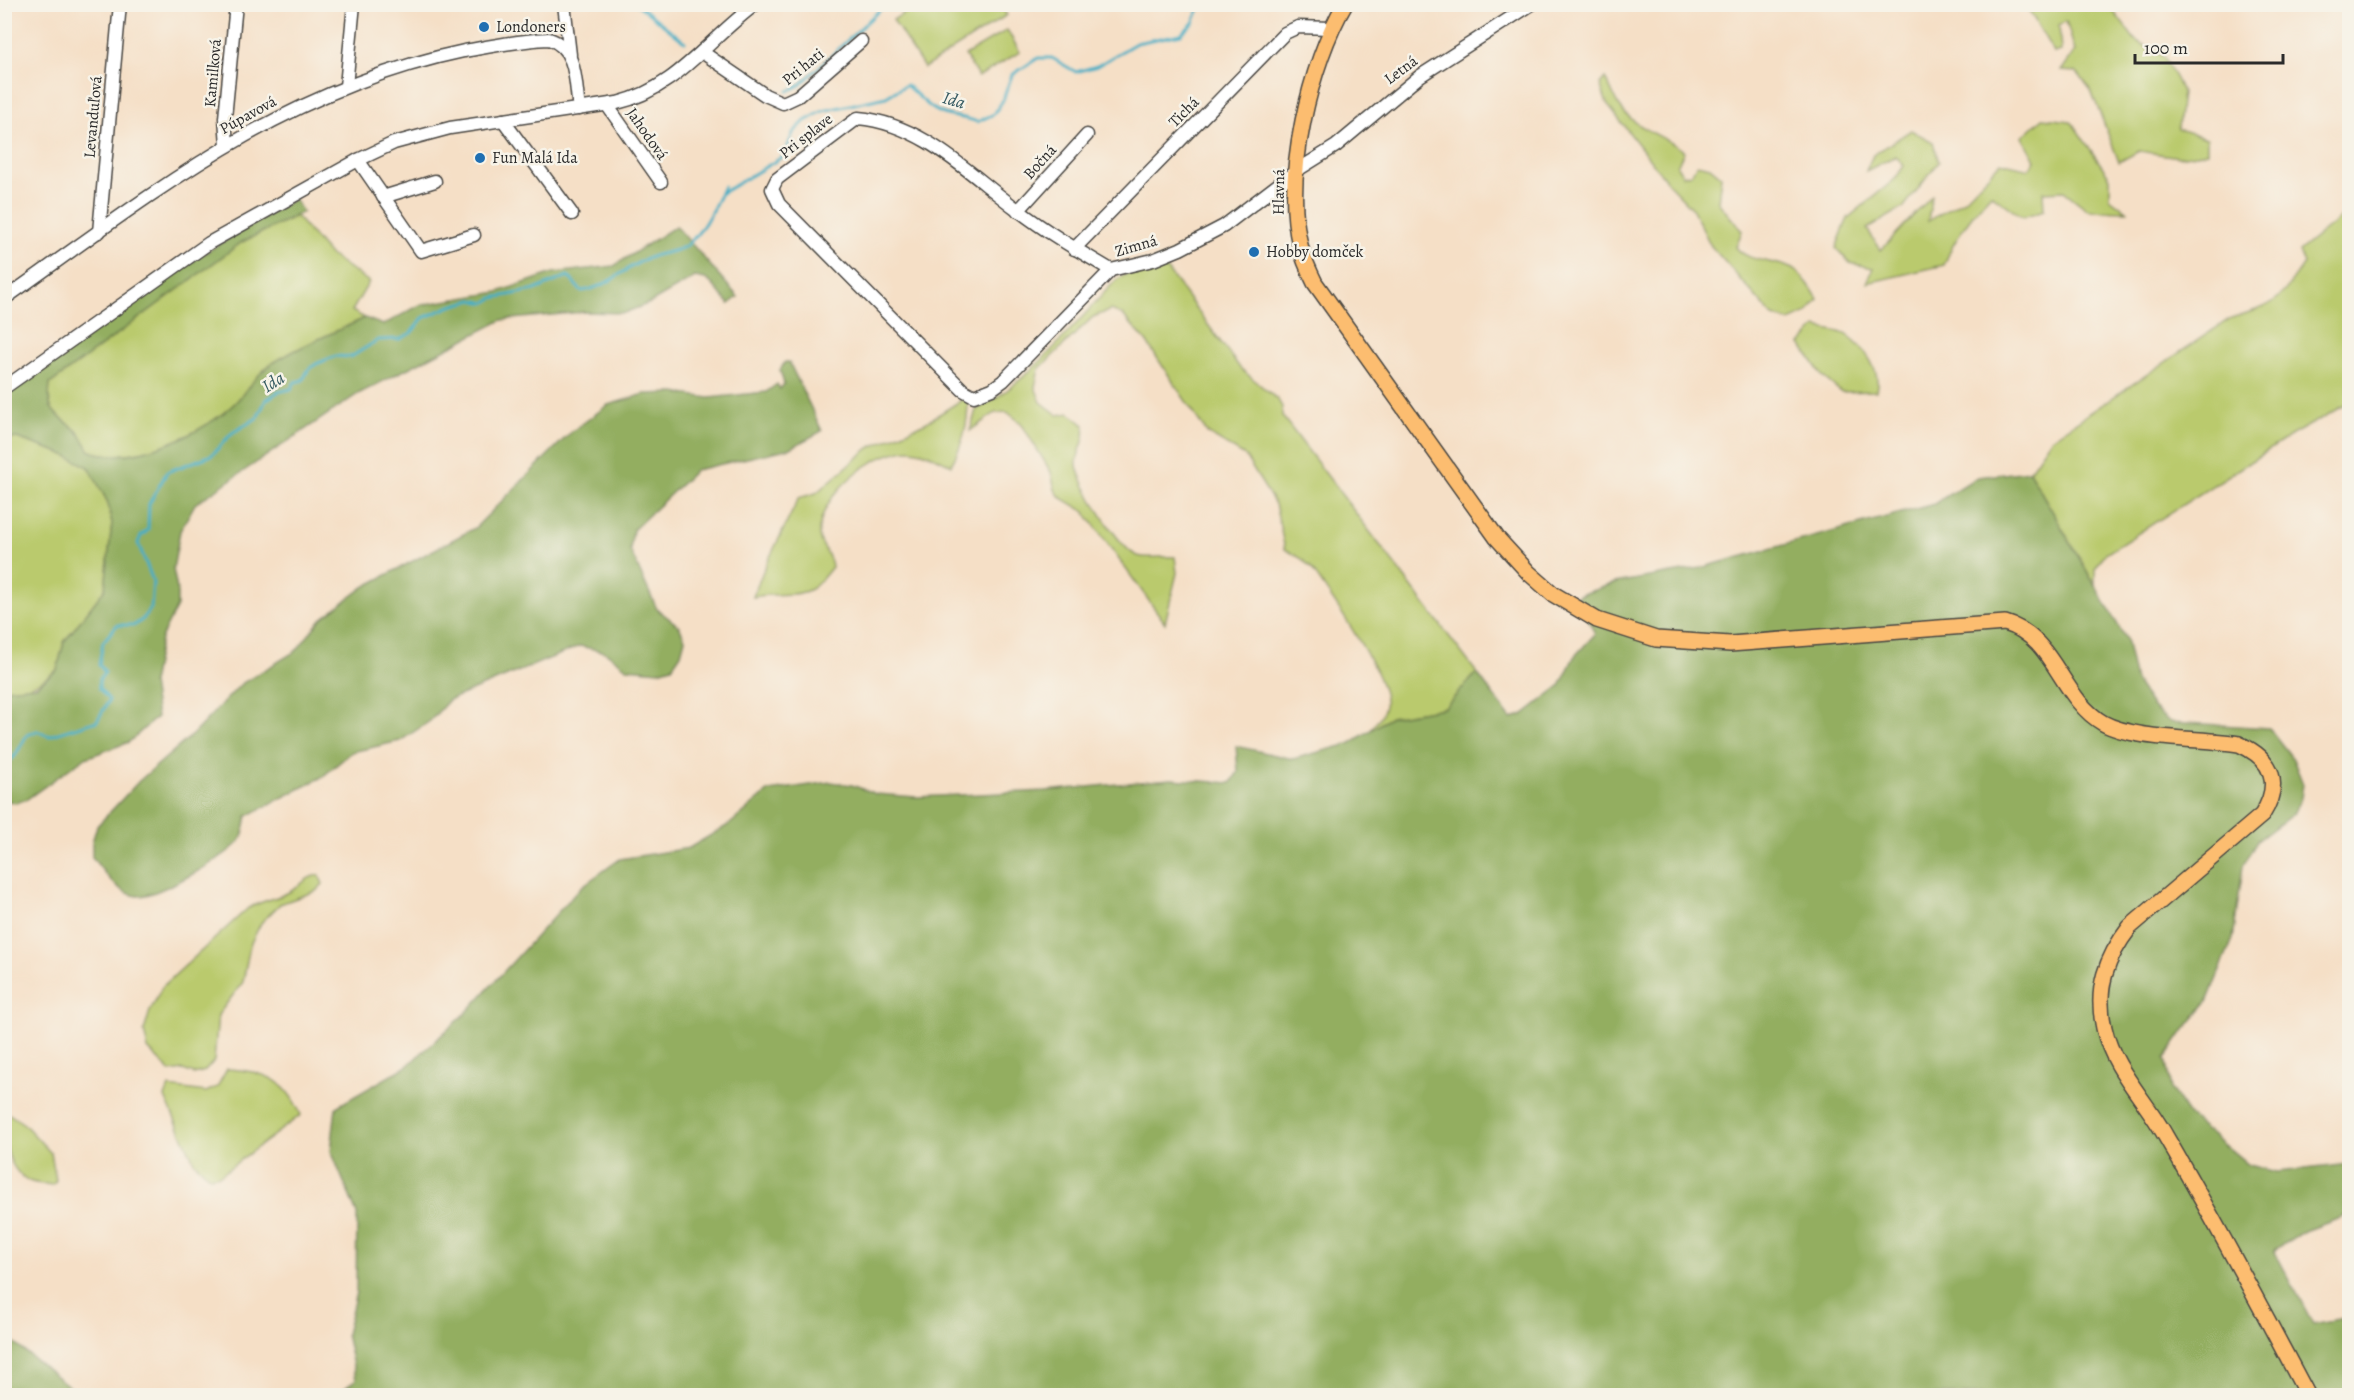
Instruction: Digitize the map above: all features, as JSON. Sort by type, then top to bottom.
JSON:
[{"type":"main road","name":"Hlavná","points":[[1345,4],[1331,28],[1309,92],[1296,171],[1296,220],[1306,264],[1315,283],[1497,538],[1545,587],[1597,620],[1656,639],[1730,644],[2005,623],[2023,630],[2042,645],[2077,700],[2103,723],[2129,731],[2239,744],[2254,751],[2263,759],[2273,782],[2272,795],[2262,815],[2130,927],[2116,945],[2107,963],[2101,988],[2101,1013],[2107,1040],[2122,1072],[2164,1133],[2308,1395]]},
{"type":"street","name":"Levanduľová","points":[[99,232],[120,4]]},
{"type":"street","name":"Kamilková","points":[[227,145],[225,118],[236,4]]},
{"type":"street","points":[[346,86],[354,4]]},
{"type":"street","points":[[4,388],[209,243],[358,160],[416,136],[612,104],[638,97],[668,82],[756,4]]},
{"type":"street","name":"Letná","points":[[1296,171],[1336,146],[1420,76],[1532,4]]},
{"type":"street","points":[[564,8],[579,109]]},
{"type":"street","name":"Tichá","points":[[1074,249],[1285,33],[1298,27],[1331,28]]},
{"type":"street","name":"Púpavová","points":[[4,299],[227,145],[293,109],[346,86],[447,55],[543,39],[559,43],[570,56]]},
{"type":"street","name":"Pri hati","points":[[702,52],[765,94],[783,103],[798,96],[861,41]]},
{"type":"street","name":"Jahodová","points":[[612,104],[660,182]]},
{"type":"street","name":"Pri splave","points":[[974,396],[963,390],[779,204],[772,189],[777,179],[858,118],[897,126],[923,137],[1018,211],[1074,249],[1111,270]]},
{"type":"street","points":[[503,120],[572,214]]},
{"type":"street","name":"Bočná","points":[[1018,211],[1087,135]]},
{"type":"street","points":[[358,160],[421,252],[474,235]]},
{"type":"street","name":"Zimná","points":[[974,396],[992,389],[1003,381],[1111,270],[1153,260],[1209,234],[1247,210],[1296,171]]},
{"type":"street","points":[[383,197],[435,181]]},
{"type":"green space","points":[[918,4],[1000,5],[1007,15],[924,68],[893,20]]},
{"type":"green space","points":[[2026,5],[2109,5],[2135,40],[2163,56],[2182,92],[2178,129],[2207,138],[2207,152],[2179,157],[2139,151],[2119,162],[2091,90],[2077,72],[2061,71],[2075,51],[2066,21],[2059,25],[2061,51],[2054,53]]},
{"type":"green space","points":[[1007,30],[1020,52],[978,77],[965,55]]},
{"type":"green space","points":[[1605,78],[1624,112],[1640,125],[1684,151],[1677,166],[1683,176],[1691,174],[1697,164],[1710,167],[1721,176],[1718,202],[1742,231],[1736,247],[1748,257],[1782,265],[1797,272],[1809,284],[1818,299],[1807,313],[1790,321],[1773,316],[1711,246],[1692,208],[1669,184],[1607,104],[1600,84]]},
{"type":"green space","points":[[2043,118],[2071,121],[2110,178],[2110,198],[2127,211],[2088,210],[2064,191],[2043,192],[2044,210],[2023,217],[1991,194],[1964,227],[1944,265],[1867,283],[1873,268],[1850,263],[1836,248],[1848,218],[1895,179],[1904,166],[1896,156],[1866,171],[1873,155],[1911,130],[1933,142],[1939,162],[1903,208],[1867,229],[1881,250],[1932,196],[1928,221],[1964,200],[2001,162],[2029,169],[2035,160],[2022,137]]},
{"type":"green space","points":[[294,199],[303,212],[242,242],[50,384],[51,407],[58,416],[78,432],[90,451],[127,454],[168,444],[188,435],[223,414],[256,377],[280,358],[365,318],[383,325],[420,305],[498,292],[553,273],[614,266],[676,226],[738,297],[729,304],[712,284],[705,279],[695,277],[650,303],[624,313],[583,312],[502,320],[358,394],[195,504],[180,531],[173,569],[177,589],[177,606],[161,638],[152,683],[157,717],[129,742],[83,759],[27,799],[16,803],[5,800],[5,689],[36,686],[57,670],[64,642],[105,589],[112,523],[108,503],[89,467],[63,454],[17,438],[5,439],[5,394],[203,254]]},
{"type":"green space","points":[[2349,211],[2349,403],[2292,435],[2104,555],[2095,569],[2095,585],[2029,471],[2051,439],[2231,318],[2268,305],[2275,300],[2288,287],[2304,264],[2299,251]]},
{"type":"green space","points":[[296,216],[329,254],[369,282],[352,311],[365,318],[280,358],[256,377],[223,414],[188,435],[168,444],[127,454],[90,451],[78,432],[58,416],[51,407],[50,384],[242,242]]},
{"type":"green space","points":[[1163,264],[1240,368],[1278,400],[1282,407],[1282,416],[1477,673],[1444,708],[1391,717],[1371,730],[1384,709],[1384,693],[1378,676],[1356,636],[1311,568],[1302,559],[1285,549],[1275,504],[1245,456],[1207,433],[1146,341],[1123,315],[1111,310],[1093,317],[1039,369],[1035,387],[1041,402],[1058,415],[1069,413],[1084,425],[1084,437],[1077,460],[1079,474],[1092,500],[1121,542],[1138,556],[1175,557],[1177,573],[1165,623],[1084,511],[1060,497],[1055,490],[1051,472],[1021,423],[1007,412],[995,413],[970,431],[976,410],[1015,384],[1033,368],[1117,279],[1131,272]]},
{"type":"green space","points":[[1816,327],[1845,334],[1860,347],[1871,361],[1877,376],[1876,391],[1841,392],[1822,376],[1801,344]]},
{"type":"green space","points":[[785,362],[789,362],[822,431],[791,448],[696,470],[633,530],[630,550],[657,609],[679,626],[685,639],[681,654],[672,667],[659,671],[627,668],[605,652],[580,646],[449,700],[430,721],[400,741],[352,752],[322,777],[247,816],[241,839],[235,846],[209,865],[146,895],[137,896],[123,891],[92,857],[92,842],[97,826],[139,781],[192,735],[241,684],[296,651],[321,619],[364,587],[475,528],[571,432],[608,405],[645,394],[675,393],[709,398],[766,392],[777,384],[780,389],[784,384],[780,370]]},
{"type":"green space","points":[[963,399],[968,402],[966,427],[951,465],[924,453],[907,450],[893,453],[865,467],[840,488],[823,515],[819,534],[832,567],[822,580],[804,592],[753,597],[763,571],[799,498],[816,493],[869,448],[927,422]]},
{"type":"green space","points":[[17,438],[63,454],[89,467],[108,503],[112,523],[105,589],[64,642],[57,670],[32,685],[12,690],[5,689],[4,439]]},
{"type":"green space","points":[[2029,471],[2126,639],[2135,681],[2154,709],[2170,722],[2269,728],[2293,759],[2303,784],[2301,798],[2293,814],[2257,841],[2243,866],[2233,939],[2207,1002],[2165,1059],[2171,1089],[2189,1116],[2248,1165],[2277,1172],[2349,1164],[2349,1215],[2302,1232],[2274,1250],[2313,1324],[2349,1317],[2349,1395],[337,1395],[356,1379],[346,1334],[356,1292],[357,1214],[331,1151],[336,1107],[407,1066],[466,1013],[581,887],[620,859],[689,848],[730,824],[769,791],[831,782],[852,785],[876,794],[916,797],[1045,791],[1171,779],[1231,783],[1238,772],[1236,746],[1293,759],[1349,744],[1391,717],[1444,708],[1477,673],[1511,719],[1524,714],[1560,686],[1574,657],[1595,634],[1577,596],[1615,583],[1700,568],[1934,504],[1977,477]]},
{"type":"green space","points":[[319,875],[323,884],[316,891],[280,904],[261,923],[250,945],[243,982],[218,1015],[214,1061],[205,1071],[194,1074],[183,1070],[171,1072],[148,1049],[144,1031],[150,1011],[162,987],[247,909],[286,894],[307,879]]},
{"type":"green space","points":[[227,1069],[252,1072],[272,1079],[288,1092],[301,1115],[220,1175],[210,1177],[194,1162],[165,1097],[169,1087],[206,1092],[217,1087]]},
{"type":"green space","points":[[5,1111],[24,1124],[51,1153],[56,1180],[53,1185],[29,1181],[15,1168],[7,1150]]},
{"type":"green space","points":[[5,1336],[80,1395],[5,1395]]},
{"type":"waterway","points":[[637,4],[685,42]]},
{"type":"waterway","points":[[788,91],[800,85],[886,4]]},
{"type":"waterway","name":"Ida","points":[[722,193],[784,156],[793,133],[805,121],[823,111],[886,97],[906,85],[939,112],[977,122],[994,114],[1003,100],[1012,75],[1038,58],[1052,58],[1076,72],[1097,66],[1136,43],[1181,34],[1193,23],[1201,4]]},
{"type":"waterway","name":"Ida","points":[[4,765],[15,756],[27,735],[37,731],[49,736],[97,721],[109,700],[99,688],[99,680],[105,672],[99,665],[103,642],[117,625],[135,625],[151,608],[153,581],[138,543],[141,536],[148,530],[149,504],[167,472],[212,455],[232,433],[257,418],[266,400],[278,392],[291,389],[295,382],[303,380],[308,370],[316,364],[336,356],[351,357],[378,340],[400,339],[411,333],[423,318],[451,306],[473,300],[485,303],[493,298],[535,290],[568,276],[581,291],[591,289],[642,261],[687,245],[704,225],[724,186]]},
{"type":"place","name":"Londoners","points":[[484,27]]},
{"type":"place","name":"Fun Malá Ida","points":[[480,158]]},
{"type":"place","name":"Hobby domček","points":[[1254,252]]}]
